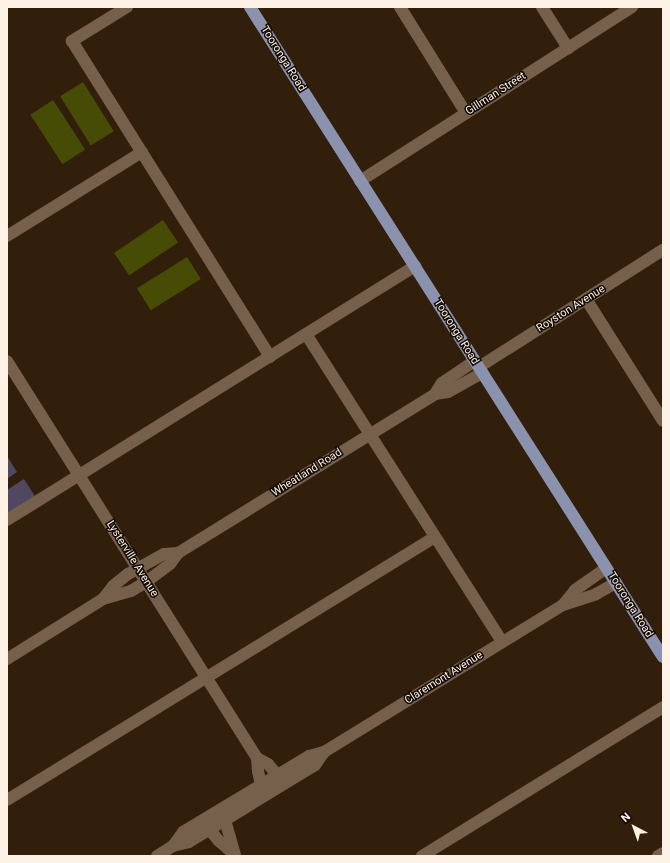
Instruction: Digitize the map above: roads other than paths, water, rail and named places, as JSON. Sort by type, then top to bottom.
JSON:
[{"type":"main road","name":"Tooronga Road","points":[[250,7],[663,657]]},
{"type":"street","points":[[127,7],[72,41],[270,357]]},
{"type":"street","points":[[400,7],[466,113]]},
{"type":"street","points":[[542,7],[568,48]]},
{"type":"street","name":"Gillman Street","points":[[360,181],[632,7]]},
{"type":"street","points":[[7,236],[142,152]]},
{"type":"street","name":"Royston Avenue","points":[[478,367],[663,250]]},
{"type":"street","points":[[7,520],[80,476],[415,266]]},
{"type":"street","points":[[586,299],[663,422]]},
{"type":"street","points":[[306,334],[502,642]]},
{"type":"street","name":"Lysterville Avenue","points":[[7,361],[257,758],[264,790]]},
{"type":"street","name":"Wheatland Road","points":[[7,659],[103,599],[132,591],[170,564],[178,553],[435,394],[448,392],[478,367]]},
{"type":"street","points":[[7,800],[435,537]]},
{"type":"street","name":"Wheatland Road","points":[[103,599],[113,586],[138,568],[164,554],[178,553]]},
{"type":"street","name":"Claremont Avenue","points":[[563,605],[575,590],[606,568]]},
{"type":"street","name":"Claremont Avenue","points":[[157,856],[173,846],[189,842],[206,825],[281,779],[309,756],[324,752],[563,605],[596,594],[616,583]]},
{"type":"street","points":[[422,856],[663,707]]},
{"type":"street","name":"Lysterville Avenue","points":[[257,758],[268,764],[281,779]]},
{"type":"street","points":[[222,815],[234,854]]},
{"type":"street","points":[[206,825],[219,841],[234,854]]},
{"type":"street","points":[[658,856],[663,853]]}]
